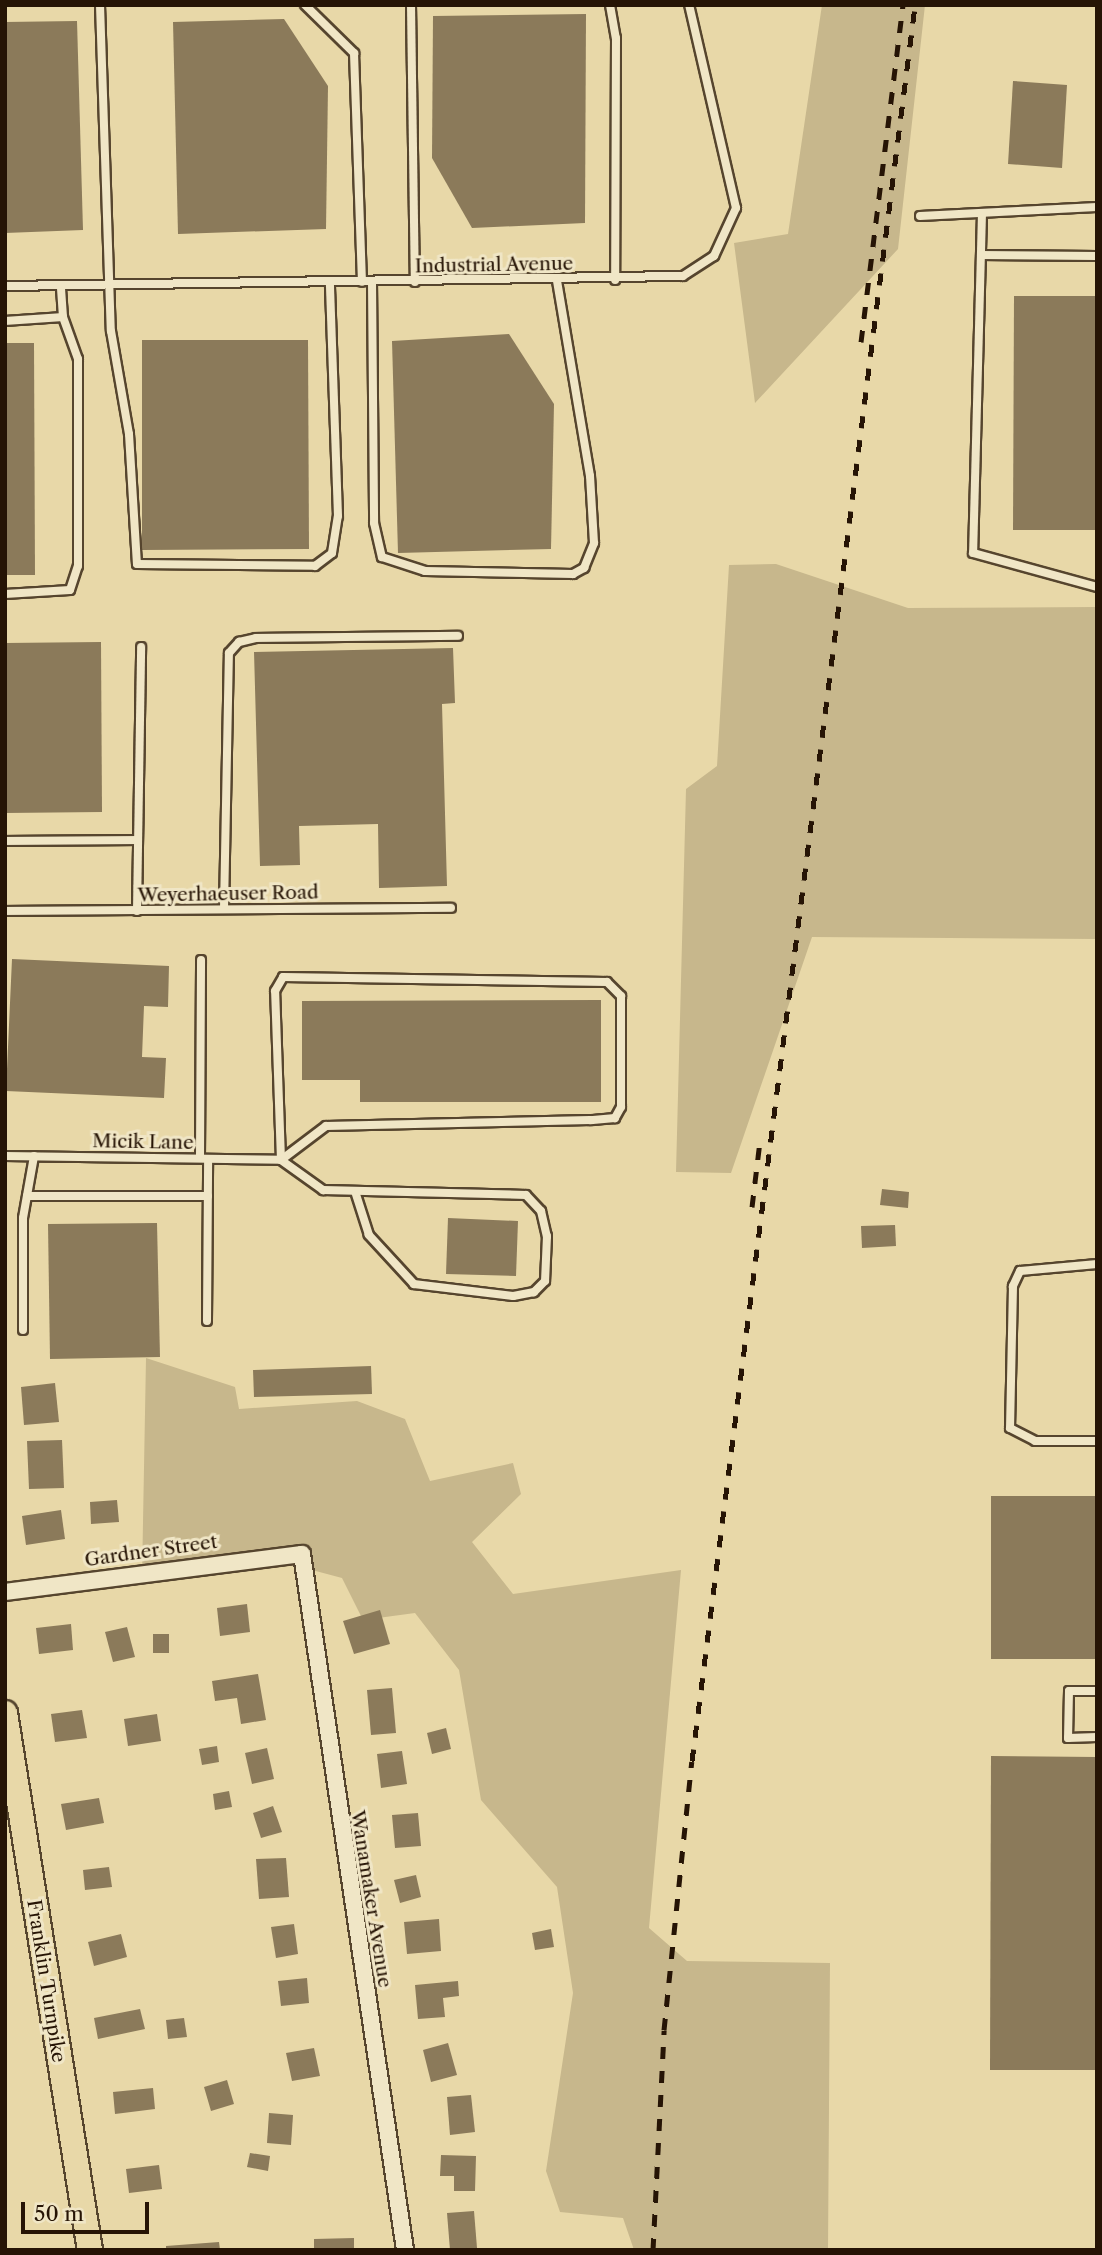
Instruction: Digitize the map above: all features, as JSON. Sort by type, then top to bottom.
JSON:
[{"type":"main road","name":"Franklin Turnpike","points":[[5,1713],[90,2250]]},
{"type":"street","name":"Gardner Street","points":[[5,1592],[302,1554]]},
{"type":"street","name":"Wanamaker Avenue","points":[[302,1554],[405,2250]]},
{"type":"lane","points":[[100,5],[109,284],[137,564],[315,566],[332,554],[338,535],[330,282]]},
{"type":"lane","points":[[304,5],[354,53],[367,282],[374,523],[382,557],[425,570],[573,574],[584,568],[594,543],[590,476],[557,280]]},
{"type":"lane","points":[[411,5],[415,282]]},
{"type":"lane","points":[[610,5],[616,38],[615,280]]},
{"type":"lane","name":"Industrial Avenue","points":[[5,286],[615,280],[683,276],[714,256],[732,225],[735,190],[689,5]]},
{"type":"lane","points":[[920,216],[1097,207]]},
{"type":"lane","points":[[982,212],[973,553],[1078,587],[1097,587]]},
{"type":"lane","points":[[981,255],[1097,256]]},
{"type":"lane","points":[[5,594],[70,590],[78,566],[78,359],[63,317],[61,285]]},
{"type":"lane","points":[[5,321],[63,317]]},
{"type":"lane","points":[[224,909],[229,653],[239,642],[256,638],[458,636]]},
{"type":"lane","points":[[136,911],[141,647]]},
{"type":"lane","points":[[5,841],[137,839]]},
{"type":"lane","name":"Weyerhaeuser Road","points":[[5,911],[451,908]]},
{"type":"lane","points":[[201,960],[204,1159],[208,1196],[207,1321]]},
{"type":"lane","points":[[283,977],[607,982],[621,996],[615,1118],[351,1122],[326,1126],[281,1160],[275,991],[283,977]]},
{"type":"lane","name":"Micik Lane","points":[[5,1156],[281,1160]]},
{"type":"lane","points":[[23,1329],[27,1196],[34,1156]]},
{"type":"lane","points":[[281,1160],[323,1190],[526,1195],[544,1223],[545,1281],[534,1292],[513,1296],[414,1284],[369,1234],[355,1191]]},
{"type":"lane","points":[[27,1196],[208,1196]]},
{"type":"lane","points":[[1097,1264],[1020,1271],[1013,1286],[1010,1428],[1035,1441],[1097,1441]]},
{"type":"lane","points":[[1097,1691],[1069,1691],[1068,1738],[1097,1737]]},
{"type":"shaded area","points":[[822,5],[925,5],[898,249],[755,403],[734,243],[788,234]]},
{"type":"shaded area","points":[[776,564],[908,608],[1097,607],[1097,939],[812,937],[731,1173],[676,1172],[686,789],[717,766],[729,565]]},
{"type":"shaded area","points":[[146,1358],[235,1387],[239,1409],[357,1401],[405,1419],[430,1481],[513,1463],[521,1494],[472,1542],[513,1594],[681,1570],[649,1928],[687,1961],[830,1963],[828,2250],[634,2250],[623,2218],[560,2212],[546,2171],[573,1993],[557,1887],[481,1800],[459,1670],[415,1613],[363,1620],[342,1578],[282,1562],[142,1577]]},
{"type":"building","points":[[586,14],[585,223],[472,228],[432,158],[433,16]]},
{"type":"building","points":[[284,19],[328,86],[326,229],[178,234],[173,22]]},
{"type":"building","points":[[77,21],[83,230],[5,233],[5,22]]},
{"type":"building","points":[[1013,81],[1067,85],[1062,168],[1008,164]]},
{"type":"building","points":[[1014,296],[1097,296],[1097,530],[1013,530]]},
{"type":"building","points":[[509,334],[554,404],[551,549],[398,553],[392,341]]},
{"type":"building","points":[[142,340],[308,340],[309,549],[142,550]]},
{"type":"building","points":[[5,343],[34,343],[35,575],[5,575]]},
{"type":"building","points":[[101,642],[102,812],[5,813],[5,643]]},
{"type":"building","points":[[453,648],[455,703],[442,704],[447,886],[379,888],[378,824],[299,826],[300,865],[260,866],[254,652]]},
{"type":"building","points":[[12,959],[169,966],[168,1007],[144,1006],[142,1057],[166,1058],[164,1098],[6,1091]]},
{"type":"building","points":[[601,1000],[601,1102],[360,1102],[360,1080],[302,1080],[302,1001]]},
{"type":"building","points":[[882,1189],[909,1192],[908,1208],[880,1205]]},
{"type":"building","points":[[448,1218],[518,1221],[516,1276],[446,1274]]},
{"type":"building","points":[[157,1223],[160,1357],[50,1359],[48,1224]]},
{"type":"building","points":[[895,1225],[896,1246],[862,1248],[861,1226]]},
{"type":"building","points":[[371,1366],[372,1394],[254,1397],[253,1370]]},
{"type":"building","points":[[55,1383],[59,1422],[24,1425],[21,1387]]},
{"type":"building","points":[[62,1440],[64,1488],[29,1489],[27,1441]]},
{"type":"building","points":[[991,1496],[1097,1496],[1097,1659],[991,1659]]},
{"type":"building","points":[[117,1500],[119,1522],[91,1524],[90,1502]]},
{"type":"building","points":[[61,1510],[65,1539],[26,1545],[22,1516]]},
{"type":"building","points":[[247,1604],[250,1632],[220,1636],[217,1608]]},
{"type":"building","points":[[380,1610],[390,1644],[354,1654],[343,1621]]},
{"type":"building","points":[[71,1624],[73,1650],[39,1654],[36,1628]]},
{"type":"building","points":[[127,1627],[135,1657],[113,1662],[105,1632]]},
{"type":"building","points":[[153,1634],[169,1634],[169,1653],[153,1653]]},
{"type":"building","points":[[258,1674],[266,1720],[241,1724],[237,1698],[215,1701],[212,1681]]},
{"type":"building","points":[[392,1688],[396,1733],[371,1735],[367,1690]]},
{"type":"building","points":[[82,1710],[87,1738],[55,1742],[51,1714]]},
{"type":"building","points":[[157,1714],[161,1741],[128,1746],[124,1719]]},
{"type":"building","points":[[446,1728],[451,1749],[432,1754],[427,1733]]},
{"type":"building","points":[[217,1746],[219,1762],[202,1765],[199,1749]]},
{"type":"building","points":[[267,1748],[274,1779],[252,1784],[245,1753]]},
{"type":"building","points":[[402,1751],[407,1784],[381,1788],[377,1754]]},
{"type":"building","points":[[991,1756],[1097,1757],[1097,2070],[990,2070]]},
{"type":"building","points":[[229,1791],[232,1807],[215,1810],[213,1794]]},
{"type":"building","points":[[99,1798],[104,1823],[66,1830],[61,1804]]},
{"type":"building","points":[[273,1806],[282,1832],[261,1838],[253,1813]]},
{"type":"building","points":[[418,1813],[421,1846],[395,1848],[392,1815]]},
{"type":"building","points":[[286,1858],[289,1897],[259,1899],[256,1859]]},
{"type":"building","points":[[109,1867],[112,1887],[85,1890],[83,1870]]},
{"type":"building","points":[[416,1875],[421,1897],[400,1903],[394,1880]]},
{"type":"building","points":[[439,1919],[441,1951],[407,1954],[404,1922]]},
{"type":"building","points":[[294,1924],[298,1954],[276,1958],[271,1927]]},
{"type":"building","points":[[551,1929],[554,1947],[535,1950],[532,1933]]},
{"type":"building","points":[[121,1934],[127,1957],[94,1966],[88,1942]]},
{"type":"building","points":[[307,1978],[309,2003],[281,2006],[278,1981]]},
{"type":"building","points":[[458,1981],[459,1996],[443,1998],[445,2017],[418,2019],[415,1985]]},
{"type":"building","points":[[140,2009],[145,2029],[98,2039],[94,2018]]},
{"type":"building","points":[[184,2018],[187,2037],[168,2039],[166,2020]]},
{"type":"building","points":[[448,2043],[457,2075],[431,2082],[423,2050]]},
{"type":"building","points":[[314,2048],[320,2076],[292,2081],[286,2053]]},
{"type":"building","points":[[227,2080],[234,2104],[211,2111],[204,2087]]},
{"type":"building","points":[[153,2088],[155,2109],[115,2114],[113,2092]]},
{"type":"building","points":[[471,2095],[475,2132],[450,2135],[447,2097]]},
{"type":"building","points":[[269,2113],[293,2115],[291,2145],[267,2143]]},
{"type":"building","points":[[250,2153],[270,2156],[268,2171],[247,2167]]},
{"type":"building","points":[[441,2155],[476,2156],[475,2191],[454,2191],[454,2176],[440,2176]]},
{"type":"building","points":[[159,2165],[162,2189],[129,2193],[126,2169]]},
{"type":"building","points":[[474,2211],[477,2248],[450,2250],[447,2213]]},
{"type":"building","points":[[354,2238],[354,2250],[314,2250],[314,2239]]},
{"type":"building","points":[[219,2242],[220,2250],[166,2250],[166,2246]]},
{"type":"railway","points":[[861,342],[903,5]]},
{"type":"railway","points":[[653,2250],[664,2030],[692,1761],[915,5]]},
{"type":"railway","points":[[752,1207],[760,1141]]}]
